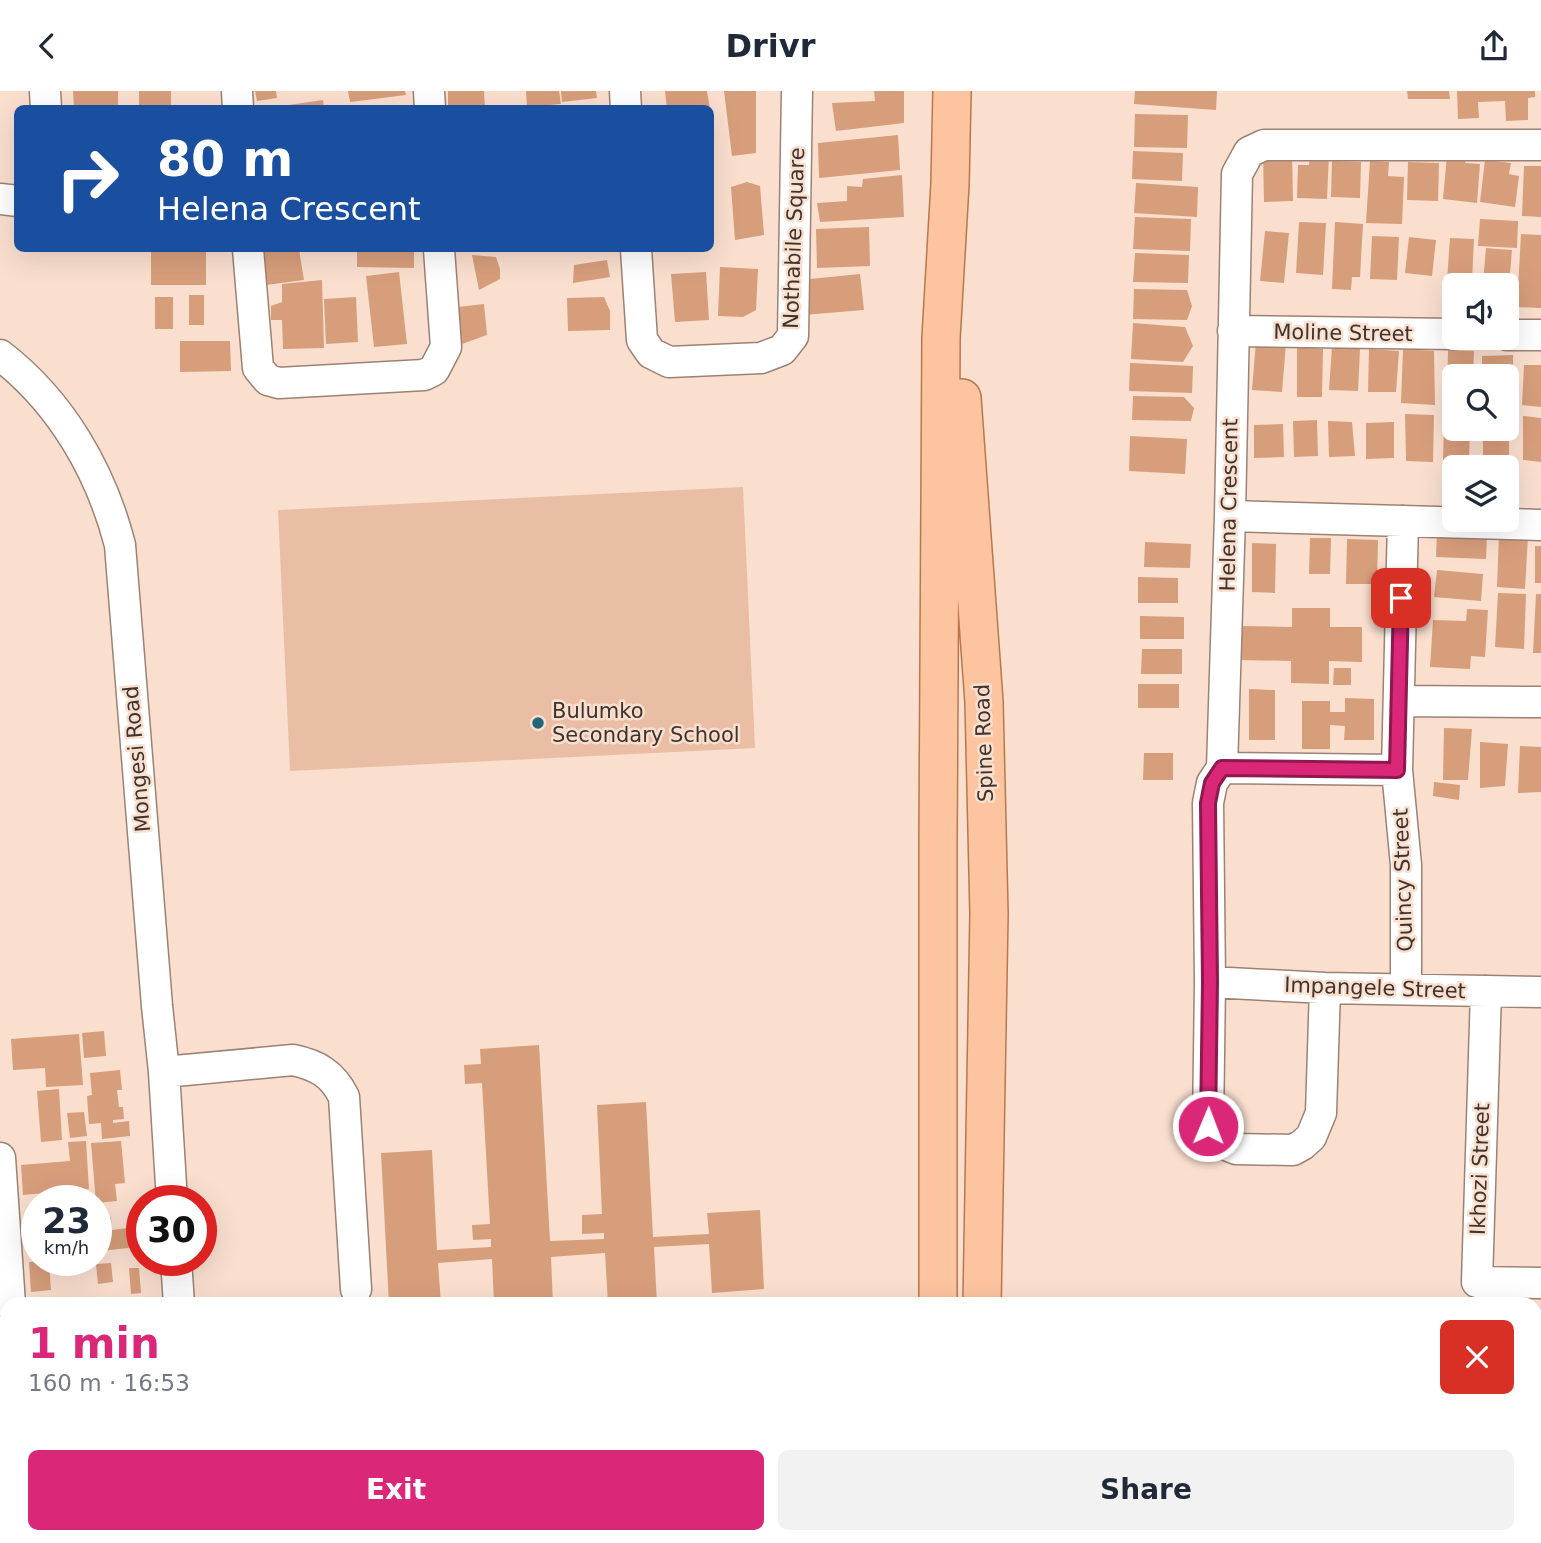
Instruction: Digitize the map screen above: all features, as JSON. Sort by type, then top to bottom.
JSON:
[{"type":"main road","name":"Spine Road","points":[[938,1297],[941,349],[952,91]]},
{"type":"main road","name":"Spine Road","points":[[950,184],[958,349],[984,702],[989,914],[982,1297]]},
{"type":"street","name":"Nothabile Square","points":[[636,252],[642,340],[651,353],[669,362],[761,358],[782,350],[793,336],[797,91]]},
{"type":"street","name":"Helena Crescent","points":[[1222,768],[1237,174],[1250,152],[1264,145],[1541,145]]},
{"type":"street","points":[[248,252],[258,368],[268,380],[279,383],[424,375],[433,370],[446,347],[439,252]]},
{"type":"street","name":"Moline Street","points":[[1233,331],[1442,334]]},
{"type":"street","points":[[1519,335],[1541,335]]},
{"type":"street","name":"Mongesi Road","points":[[0,355],[44,396],[80,446],[102,489],[120,545],[171,1185]]},
{"type":"street","points":[[1230,516],[1541,525]]},
{"type":"street","points":[[1325,988],[1321,1113],[1311,1137],[1293,1150],[1236,1149],[1219,1142],[1208,1126],[1208,803],[1212,783],[1222,768],[1397,770],[1403,521]]},
{"type":"street","points":[[1399,701],[1541,702]]},
{"type":"street","name":"Quincy Street","points":[[1397,770],[1406,865],[1406,989]]},
{"type":"street","name":"Impangele Street","points":[[1210,982],[1325,988],[1541,992]]},
{"type":"street","name":"Ikhozi Street","points":[[1486,991],[1473,1293],[1541,1283]]},
{"type":"street","points":[[164,1072],[293,1061],[307,1063],[322,1070],[339,1085],[344,1097],[356,1289]]},
{"type":"street","points":[[0,1158],[10,1297]]},
{"type":"street","points":[[177,1276],[179,1297]]},
{"type":"shaded area","points":[[743,487],[755,748],[290,771],[278,510]]},
{"type":"building","points":[[73,91],[118,91],[118,105],[74,105]]},
{"type":"building","points":[[139,91],[171,91],[171,105],[139,105]]},
{"type":"building","points":[[255,91],[276,91],[277,98],[257,101]]},
{"type":"building","points":[[348,91],[405,91],[406,95],[350,102]]},
{"type":"building","points":[[448,91],[484,91],[485,105],[448,105]]},
{"type":"building","points":[[526,91],[559,91],[561,104],[527,105]]},
{"type":"building","points":[[561,91],[596,91],[597,98],[562,102]]},
{"type":"building","points":[[665,91],[707,91],[709,105],[667,105]]},
{"type":"building","points":[[724,91],[756,91],[756,153],[732,156]]},
{"type":"building","points":[[874,91],[904,91],[904,123],[836,131],[832,103],[875,101]]},
{"type":"building","points":[[1135,91],[1217,91],[1216,110],[1134,104]]},
{"type":"building","points":[[1407,91],[1449,91],[1450,99],[1408,99]]},
{"type":"building","points":[[1457,91],[1535,91],[1535,97],[1528,98],[1528,120],[1506,121],[1505,101],[1478,102],[1479,118],[1458,119]]},
{"type":"building","points":[[323,100],[324,105],[289,105]]},
{"type":"building","points":[[1135,114],[1188,115],[1187,148],[1134,147]]},
{"type":"building","points":[[898,135],[900,170],[819,178],[818,143]]},
{"type":"building","points":[[1133,151],[1183,153],[1182,181],[1132,179]]},
{"type":"building","points":[[1292,152],[1293,201],[1264,202],[1263,153]]},
{"type":"building","points":[[1310,154],[1329,155],[1327,199],[1297,198],[1298,165],[1309,165]]},
{"type":"building","points":[[1447,155],[1466,157],[1465,163],[1480,164],[1477,203],[1443,199]]},
{"type":"building","points":[[1485,160],[1511,163],[1509,174],[1519,176],[1515,207],[1480,202]]},
{"type":"building","points":[[1332,161],[1361,162],[1360,198],[1331,197]]},
{"type":"building","points":[[1370,161],[1389,162],[1388,176],[1404,177],[1402,224],[1366,223]]},
{"type":"building","points":[[1408,162],[1439,163],[1438,201],[1407,200]]},
{"type":"building","points":[[1524,166],[1541,166],[1541,217],[1522,216]]},
{"type":"building","points":[[902,175],[904,217],[820,222],[817,203],[847,201],[847,186],[862,187],[863,179]]},
{"type":"building","points":[[747,182],[760,186],[764,235],[735,240],[731,187]]},
{"type":"building","points":[[1136,183],[1198,187],[1197,217],[1134,213]]},
{"type":"building","points":[[1135,217],[1191,219],[1190,251],[1133,249]]},
{"type":"building","points":[[1480,219],[1518,221],[1517,248],[1478,246]]},
{"type":"building","points":[[1299,222],[1326,223],[1323,275],[1296,273]]},
{"type":"building","points":[[1335,222],[1363,224],[1360,277],[1352,277],[1351,290],[1332,289]]},
{"type":"building","points":[[869,227],[870,266],[817,268],[816,229]]},
{"type":"building","points":[[1265,231],[1289,233],[1284,283],[1260,281]]},
{"type":"building","points":[[1521,234],[1541,235],[1541,308],[1519,307]]},
{"type":"building","points":[[1372,236],[1399,237],[1397,280],[1370,279]]},
{"type":"building","points":[[1409,237],[1436,240],[1432,276],[1405,273]]},
{"type":"building","points":[[1450,238],[1474,239],[1472,273],[1448,273]]},
{"type":"building","points":[[1486,248],[1512,250],[1510,273],[1484,273]]},
{"type":"building","points":[[151,252],[206,252],[206,285],[151,285]]},
{"type":"building","points":[[262,252],[299,252],[304,280],[266,285]]},
{"type":"building","points":[[357,252],[414,252],[414,268],[357,267]]},
{"type":"building","points":[[1135,253],[1189,255],[1188,283],[1133,282]]},
{"type":"building","points":[[472,255],[496,257],[500,279],[479,290]]},
{"type":"building","points":[[607,260],[610,277],[573,283],[574,265]]},
{"type":"building","points":[[720,267],[758,269],[756,310],[743,317],[718,316]]},
{"type":"building","points":[[399,272],[407,344],[374,347],[366,276]]},
{"type":"building","points":[[706,272],[709,320],[675,322],[671,274]]},
{"type":"building","points":[[860,274],[864,310],[803,315],[800,280]]},
{"type":"building","points":[[322,280],[324,348],[283,349],[282,320],[271,320],[271,306],[282,302],[282,284]]},
{"type":"building","points":[[1134,289],[1187,290],[1192,306],[1187,320],[1133,319]]},
{"type":"building","points":[[189,295],[204,295],[204,325],[189,325]]},
{"type":"building","points":[[155,297],[173,297],[173,329],[155,329]]},
{"type":"building","points":[[356,297],[358,342],[326,344],[324,299]]},
{"type":"building","points":[[604,297],[610,311],[610,330],[568,331],[567,298]]},
{"type":"building","points":[[484,304],[487,335],[462,344],[458,307]]},
{"type":"building","points":[[1133,323],[1185,327],[1193,346],[1183,362],[1131,359]]},
{"type":"building","points":[[180,341],[230,341],[231,371],[180,372]]},
{"type":"building","points":[[1256,341],[1286,343],[1282,392],[1252,390]]},
{"type":"building","points":[[1297,347],[1323,349],[1322,397],[1297,397]]},
{"type":"building","points":[[1332,347],[1360,349],[1358,391],[1329,390]]},
{"type":"building","points":[[1369,349],[1399,351],[1396,392],[1368,392]]},
{"type":"building","points":[[1403,349],[1434,351],[1435,405],[1401,403]]},
{"type":"building","points":[[1448,350],[1474,351],[1473,364],[1448,364]]},
{"type":"building","points":[[1513,355],[1513,364],[1482,364],[1482,356]]},
{"type":"building","points":[[1130,363],[1193,366],[1192,393],[1129,391]]},
{"type":"building","points":[[1524,365],[1541,365],[1541,407],[1522,405]]},
{"type":"building","points":[[1133,396],[1184,397],[1194,408],[1191,421],[1132,420]]},
{"type":"building","points":[[1405,414],[1434,415],[1433,462],[1406,461]]},
{"type":"building","points":[[1523,416],[1541,418],[1541,462],[1523,460]]},
{"type":"building","points":[[1317,420],[1318,456],[1294,457],[1293,421]]},
{"type":"building","points":[[1328,421],[1352,422],[1355,456],[1329,457]]},
{"type":"building","points":[[1394,422],[1394,458],[1366,459],[1366,423]]},
{"type":"building","points":[[1283,424],[1284,457],[1254,458],[1254,425]]},
{"type":"building","points":[[1130,436],[1187,439],[1185,474],[1129,471]]},
{"type":"building","points":[[1444,441],[1470,441],[1469,455],[1443,455]]},
{"type":"building","points":[[1483,441],[1509,441],[1509,455],[1483,455]]},
{"type":"building","points":[[1437,533],[1487,535],[1486,559],[1436,557]]},
{"type":"building","points":[[1499,535],[1528,536],[1525,589],[1497,587]]},
{"type":"building","points":[[1310,538],[1331,538],[1330,574],[1309,574]]},
{"type":"building","points":[[1347,539],[1378,540],[1377,584],[1346,584]]},
{"type":"building","points":[[1145,542],[1191,544],[1190,568],[1144,567]]},
{"type":"building","points":[[1252,543],[1276,544],[1275,593],[1252,592]]},
{"type":"building","points":[[1535,546],[1541,546],[1541,583],[1535,583]]},
{"type":"building","points":[[1437,570],[1483,574],[1481,601],[1434,597]]},
{"type":"building","points":[[1138,577],[1178,578],[1178,603],[1138,603]]},
{"type":"building","points":[[1498,593],[1526,594],[1524,649],[1495,647]]},
{"type":"building","points":[[1536,594],[1541,594],[1541,653],[1533,653]]},
{"type":"building","points":[[1292,608],[1330,608],[1330,627],[1362,627],[1362,662],[1329,661],[1329,684],[1291,683],[1291,661],[1239,660],[1240,626],[1292,627]]},
{"type":"building","points":[[1467,609],[1488,610],[1485,657],[1471,656],[1470,669],[1430,667],[1433,620],[1466,621]]},
{"type":"building","points":[[1140,616],[1184,617],[1184,639],[1140,639]]},
{"type":"building","points":[[1142,649],[1182,649],[1182,674],[1141,674]]},
{"type":"building","points":[[1334,668],[1351,668],[1351,685],[1333,685]]},
{"type":"building","points":[[1138,684],[1179,684],[1179,708],[1138,708]]},
{"type":"building","points":[[1249,689],[1275,690],[1275,740],[1249,740]]},
{"type":"building","points":[[1345,698],[1374,699],[1374,740],[1344,740],[1345,726],[1330,725],[1330,749],[1302,749],[1302,701],[1330,701],[1330,712],[1345,712]]},
{"type":"building","points":[[1444,728],[1472,729],[1468,780],[1443,780]]},
{"type":"building","points":[[1480,742],[1508,744],[1505,786],[1480,788]]},
{"type":"building","points":[[1520,746],[1541,747],[1541,792],[1518,793]]},
{"type":"building","points":[[1144,753],[1173,753],[1173,780],[1143,780]]},
{"type":"building","points":[[1434,782],[1460,785],[1459,800],[1433,796]]},
{"type":"building","points":[[104,1031],[106,1056],[84,1058],[82,1033]]},
{"type":"building","points":[[79,1034],[83,1085],[46,1087],[45,1068],[13,1070],[11,1039]]},
{"type":"building","points":[[539,1045],[550,1241],[604,1239],[604,1233],[582,1234],[582,1215],[602,1214],[597,1105],[646,1102],[653,1237],[709,1234],[707,1213],[760,1210],[764,1289],[712,1293],[709,1244],[654,1247],[657,1297],[608,1297],[605,1253],[551,1257],[553,1297],[494,1297],[492,1259],[438,1263],[440,1297],[389,1297],[381,1153],[432,1150],[437,1250],[491,1247],[491,1239],[473,1240],[472,1225],[490,1224],[482,1083],[465,1084],[464,1065],[481,1064],[480,1049]]},
{"type":"building","points":[[120,1070],[122,1090],[117,1090],[124,1119],[113,1120],[113,1123],[129,1121],[130,1136],[102,1139],[101,1123],[89,1124],[87,1096],[92,1095],[90,1073]]},
{"type":"building","points":[[59,1089],[62,1140],[41,1142],[37,1091]]},
{"type":"building","points":[[84,1112],[87,1136],[70,1138],[67,1113]]},
{"type":"building","points":[[86,1141],[89,1185],[22,1185],[21,1165],[70,1161],[68,1142]]},
{"type":"building","points":[[121,1141],[125,1183],[115,1184],[117,1201],[112,1201],[112,1185],[94,1185],[91,1143]]},
{"type":"building","points":[[126,1228],[126,1248],[112,1250],[112,1230]]},
{"type":"building","points":[[112,1272],[113,1282],[98,1284],[97,1276],[112,1276]]},
{"type":"building","points":[[30,1276],[50,1276],[51,1290],[31,1292]]},
{"type":"building","points":[[130,1276],[140,1276],[141,1293],[131,1294]]},
{"type":"place","name":"Bulumko Secondary School","points":[[538,723]]},
{"type":"route","points":[[1208,1126],[1208,803],[1212,783],[1222,768],[1397,770],[1401,598]]}]
